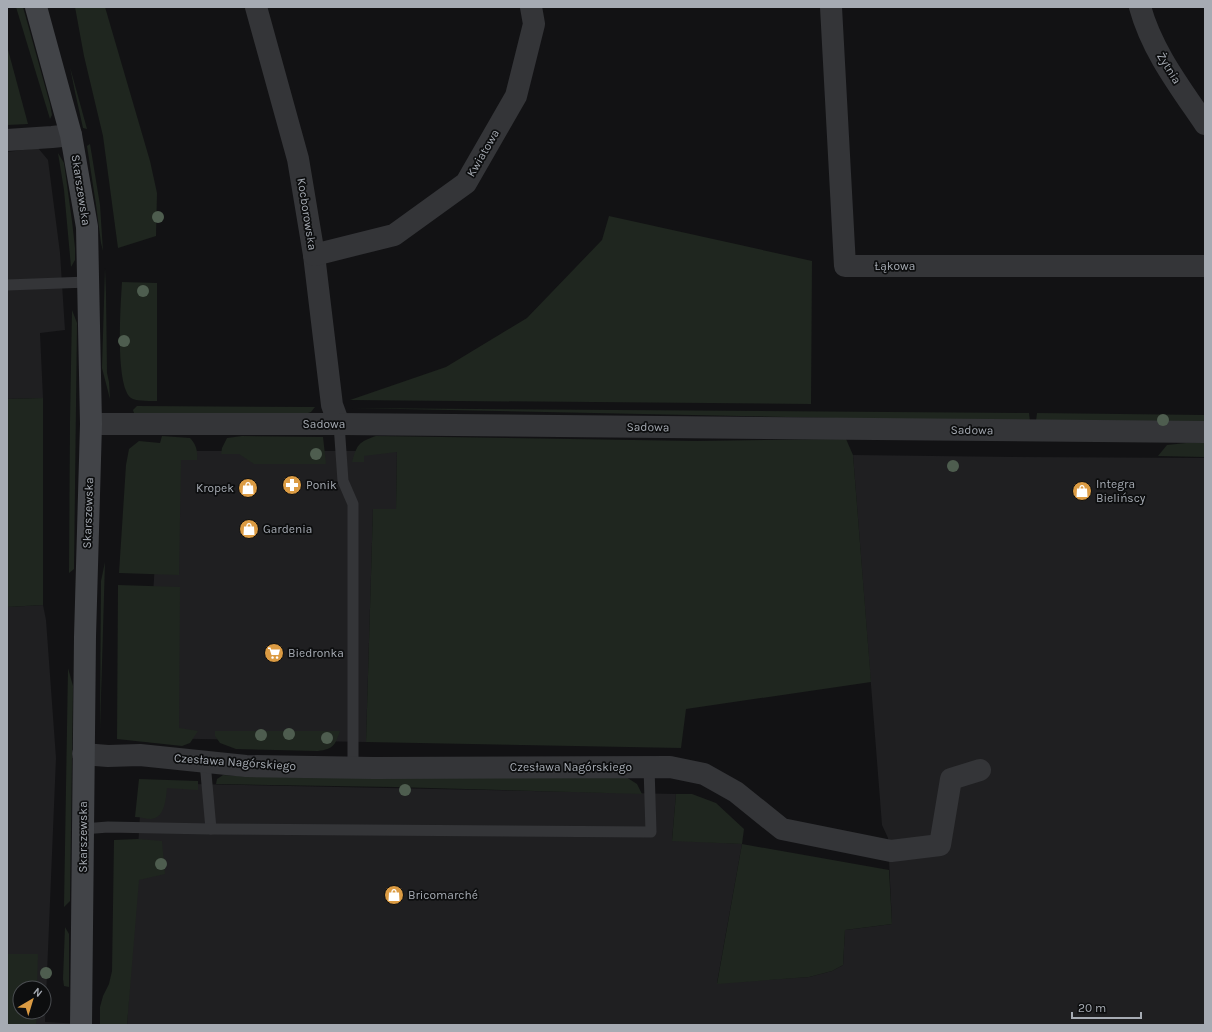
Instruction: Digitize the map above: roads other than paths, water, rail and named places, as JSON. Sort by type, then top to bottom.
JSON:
[{"type":"main road","name":"Skarszewska","points":[[36,7],[71,135],[87,227],[91,424],[83,754],[81,1025]]},
{"type":"street","name":"Kocborowska","points":[[256,7],[298,159],[314,255],[332,404],[339,424]]},
{"type":"street","name":"Kwiatowa","points":[[314,255],[394,235],[466,183],[516,96],[534,24],[530,7]]},
{"type":"street","name":"Łąkowa","points":[[831,7],[845,266],[1205,266]]},
{"type":"street","name":"Żytnia","points":[[1140,7],[1145,23],[1159,54],[1205,124]]},
{"type":"street","points":[[7,140],[71,135]]},
{"type":"street","name":"Sadowa","points":[[91,424],[339,424],[1205,432]]},
{"type":"street","name":"Czesława Nagórskiego","points":[[83,754],[108,756],[140,755],[246,766],[670,767],[704,774],[736,792],[782,829],[891,851],[940,845],[951,779],[980,770]]},
{"type":"lane","points":[[7,285],[88,282]]},
{"type":"lane","points":[[339,424],[343,481],[353,504],[353,767]]},
{"type":"lane","points":[[205,762],[211,829]]},
{"type":"lane","points":[[83,829],[108,827],[650,832],[649,767]]},
{"type":"place","name":"Ponik","points":[[292,485]]},
{"type":"place","name":"Kropek","points":[[248,488]]},
{"type":"place","name":"Integra Bielińscy","points":[[1082,491]]},
{"type":"place","name":"Gardenia","points":[[249,529]]},
{"type":"place","name":"Biedronka","points":[[274,653]]},
{"type":"place","name":"Bricomarché","points":[[394,895]]}]
